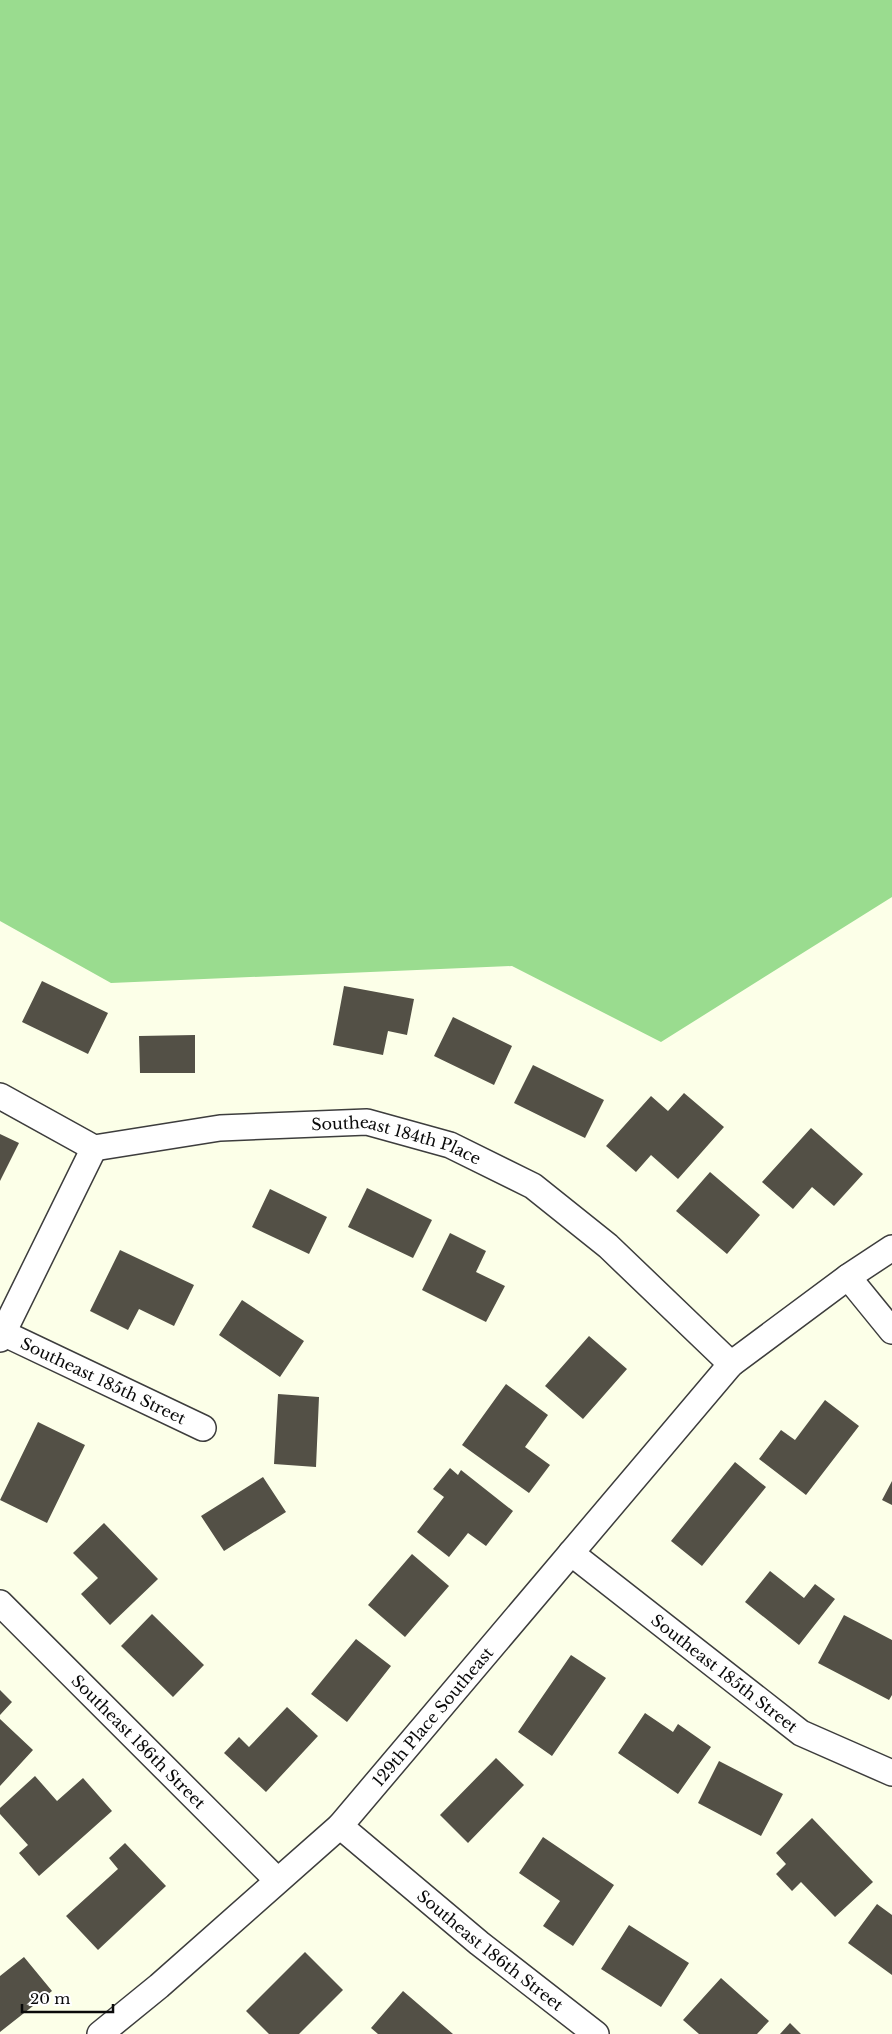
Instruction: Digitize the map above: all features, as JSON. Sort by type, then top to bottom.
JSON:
[{"type":"street","points":[[0,1096],[94,1148],[2,1336]]},
{"type":"street","name":"Southeast 184th Place","points":[[94,1148],[220,1128],[367,1122],[450,1145],[533,1186],[608,1246],[731,1364]]},
{"type":"street","name":"129th Place Southeast","points":[[100,2034],[159,1986],[340,1826],[731,1364],[848,1277],[892,1248]]},
{"type":"street","points":[[848,1277],[892,1330]]},
{"type":"street","name":"Southeast 185th Street","points":[[2,1336],[203,1428]]},
{"type":"street","name":"Southeast 185th Street","points":[[571,1553],[802,1733],[892,1773]]},
{"type":"street","name":"Southeast 186th Street","points":[[0,1603],[277,1880]]},
{"type":"street","name":"Southeast 186th Street","points":[[340,1826],[479,1943],[596,2034]]},
{"type":"green space","points":[[0,0],[892,0],[892,897],[661,1042],[512,966],[111,983],[0,921]]},
{"type":"building","points":[[42,981],[108,1013],[88,1054],[22,1022]]},
{"type":"building","points":[[344,986],[414,999],[407,1035],[388,1031],[383,1055],[333,1045]]},
{"type":"building","points":[[453,1017],[512,1046],[494,1085],[434,1056]]},
{"type":"building","points":[[195,1035],[195,1073],[140,1073],[139,1036]]},
{"type":"building","points":[[533,1065],[604,1100],[585,1138],[514,1103]]},
{"type":"building","points":[[684,1093],[724,1127],[678,1179],[651,1155],[636,1172],[606,1146],[651,1096],[668,1111]]},
{"type":"building","points":[[811,1128],[863,1174],[834,1206],[812,1187],[793,1209],[762,1182]]},
{"type":"building","points":[[0,1134],[19,1143],[0,1181]]},
{"type":"building","points":[[710,1172],[760,1215],[727,1254],[676,1211]]},
{"type":"building","points":[[367,1188],[432,1220],[413,1258],[348,1227]]},
{"type":"building","points":[[270,1189],[327,1217],[309,1254],[252,1227]]},
{"type":"building","points":[[450,1233],[486,1251],[476,1272],[505,1286],[486,1322],[422,1290]]},
{"type":"building","points":[[120,1250],[194,1285],[174,1326],[139,1309],[128,1330],[90,1311]]},
{"type":"building","points":[[242,1300],[304,1341],[280,1377],[219,1335]]},
{"type":"building","points":[[589,1336],[627,1369],[583,1419],[545,1386]]},
{"type":"building","points":[[506,1384],[548,1415],[525,1447],[550,1465],[529,1493],[462,1445]]},
{"type":"building","points":[[278,1394],[319,1397],[316,1467],[274,1464]]},
{"type":"building","points":[[825,1400],[859,1426],[806,1495],[759,1459],[781,1430],[795,1440]]},
{"type":"building","points":[[38,1422],[85,1445],[47,1523],[0,1500]]},
{"type":"building","points":[[735,1462],[766,1487],[702,1566],[671,1541]]},
{"type":"building","points":[[450,1468],[458,1475],[461,1470],[513,1511],[486,1546],[468,1533],[449,1557],[417,1532],[444,1497],[433,1489]]},
{"type":"building","points":[[263,1477],[286,1512],[224,1551],[201,1516]]},
{"type":"building","points":[[892,1481],[892,1505],[882,1500]]},
{"type":"building","points":[[104,1523],[158,1579],[110,1625],[81,1594],[98,1578],[73,1553]]},
{"type":"building","points":[[412,1554],[449,1586],[405,1637],[368,1605]]},
{"type":"building","points":[[770,1571],[804,1598],[815,1584],[835,1599],[799,1645],[745,1602]]},
{"type":"building","points":[[152,1614],[204,1665],[173,1697],[121,1646]]},
{"type":"building","points":[[844,1615],[892,1640],[892,1695],[889,1700],[818,1663]]},
{"type":"building","points":[[356,1639],[391,1666],[347,1722],[311,1694]]},
{"type":"building","points":[[571,1655],[606,1678],[552,1756],[518,1732]]},
{"type":"building","points":[[0,1690],[12,1702],[0,1715]]},
{"type":"building","points":[[287,1707],[318,1736],[266,1792],[224,1753],[239,1737],[249,1747]]},
{"type":"building","points":[[645,1713],[673,1732],[678,1724],[711,1747],[678,1794],[618,1753]]},
{"type":"building","points":[[0,1719],[33,1750],[0,1786]]},
{"type":"building","points":[[496,1758],[524,1785],[468,1843],[440,1815]]},
{"type":"building","points":[[719,1761],[783,1794],[761,1836],[698,1803]]},
{"type":"building","points":[[35,1776],[57,1801],[83,1778],[112,1811],[39,1876],[19,1853],[28,1845],[0,1814],[0,1808]]},
{"type":"building","points":[[812,1818],[873,1882],[835,1917],[801,1882],[792,1891],[776,1874],[786,1864],[776,1853]]},
{"type":"building","points":[[543,1837],[614,1885],[573,1946],[543,1926],[560,1901],[519,1873]]},
{"type":"building","points":[[125,1843],[166,1886],[98,1950],[66,1916],[118,1869],[109,1858]]},
{"type":"building","points":[[877,1904],[892,1915],[892,1975],[848,1943]]},
{"type":"building","points":[[629,1925],[689,1963],[661,2007],[601,1969]]},
{"type":"building","points":[[305,1952],[343,1990],[299,2034],[269,2034],[246,2011]]},
{"type":"building","points":[[24,1957],[52,1991],[0,2032],[0,1976]]},
{"type":"building","points":[[721,1978],[769,2021],[757,2034],[699,2034],[683,2020]]},
{"type":"building","points":[[403,1991],[453,2034],[378,2034],[371,2028]]},
{"type":"building","points":[[790,2023],[801,2034],[780,2034]]}]
